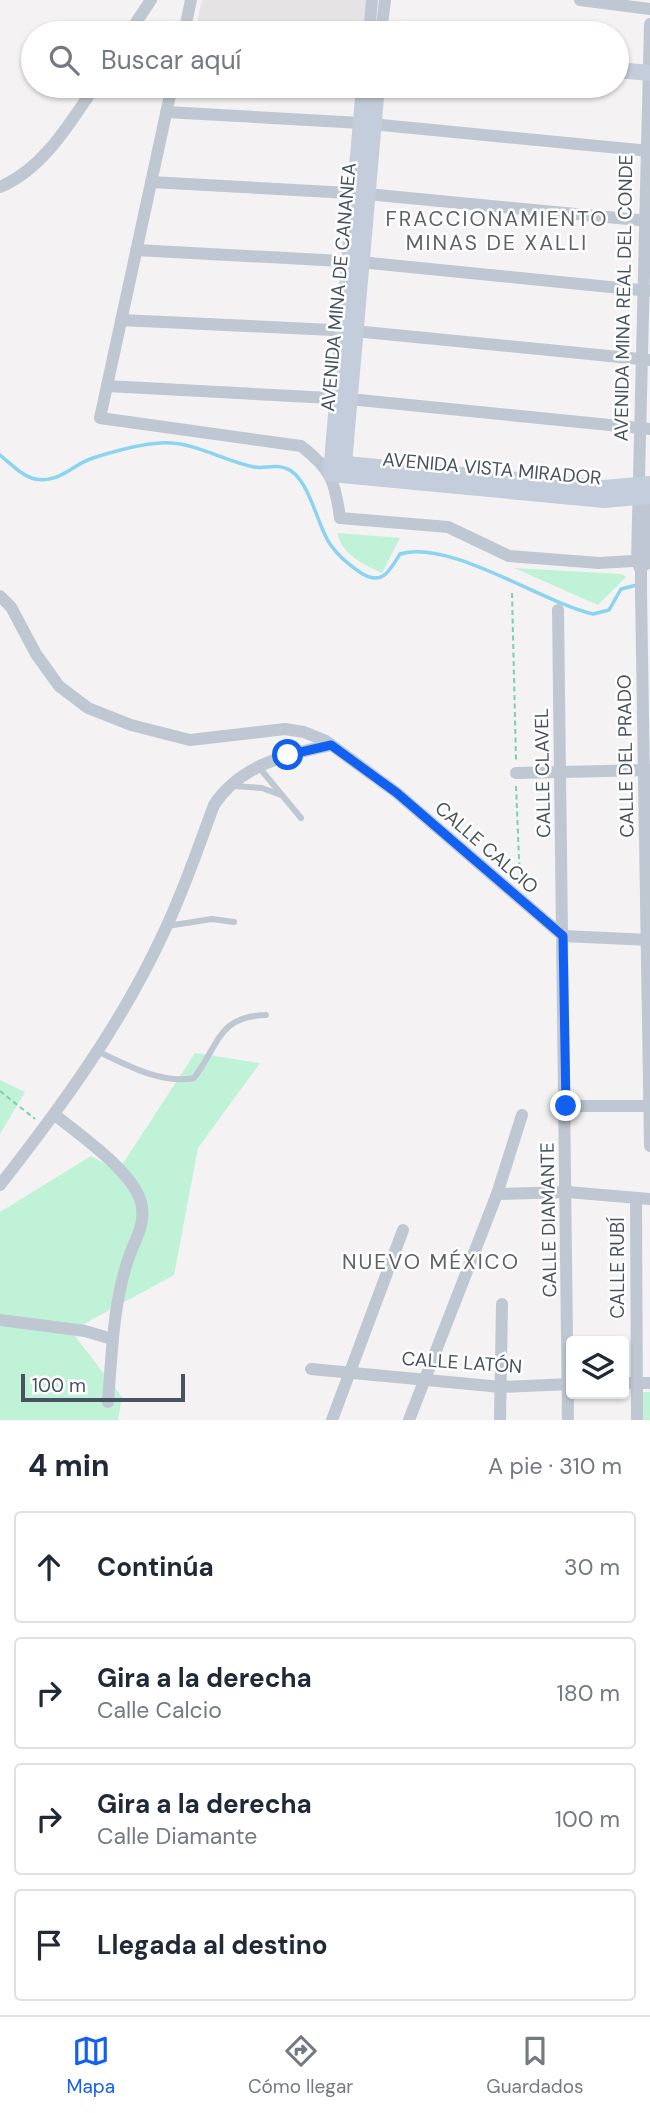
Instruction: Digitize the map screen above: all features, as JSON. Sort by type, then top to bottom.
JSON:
[{"type":"street","points":[[137,21],[151,0]]},
{"type":"street","points":[[187,21],[191,0]]},
{"type":"street","points":[[370,21],[372,0]]},
{"type":"street","points":[[382,21],[385,0]]},
{"type":"street","points":[[580,0],[650,9]]},
{"type":"street","name":"AVENIDA MINA REAL DEL CONDE","points":[[643,565],[650,24]]},
{"type":"street","points":[[629,73],[649,78]]},
{"type":"street","points":[[629,79],[649,78]]},
{"type":"street","points":[[0,187],[37,163],[69,125],[86,98]]},
{"type":"street","points":[[169,98],[100,418],[294,443],[334,471]]},
{"type":"street","name":"AVENIDA MINA DE CANANEA","points":[[365,98],[368,124]]},
{"type":"street","name":"AVENIDA MINA DE CANANEA","points":[[374,98],[368,124],[334,471],[340,518],[447,527],[509,556],[643,565]]},
{"type":"street","points":[[166,112],[368,124],[648,151]]},
{"type":"street","points":[[151,182],[361,193],[647,221]]},
{"type":"street","points":[[136,250],[354,262],[646,290]]},
{"type":"street","points":[[121,320],[348,330],[645,360]]},
{"type":"street","points":[[107,386],[343,399],[645,428]]},
{"type":"street","name":"AVENIDA VISTA MIRADOR","points":[[334,471],[483,483],[604,500],[645,490]]},
{"type":"street","name":"CALLE DEL PRADO","points":[[643,565],[641,592],[646,686],[650,1146]]},
{"type":"street","name":"CALLE CALCIO","points":[[0,596],[11,607],[36,654],[59,686],[88,708],[131,724],[190,740],[285,729],[304,732],[331,745],[397,793],[563,936]]},
{"type":"street","name":"CALLE CLAVEL","points":[[558,610],[563,936]]},
{"type":"street","points":[[0,1185],[55,1115],[121,1012],[167,926],[215,805],[228,786],[258,766],[331,745]]},
{"type":"street","points":[[516,773],[647,770]]},
{"type":"street","points":[[563,936],[648,940]]},
{"type":"street","name":"CALLE DIAMANTE","points":[[563,936],[569,1336]]},
{"type":"street","points":[[566,1106],[649,1106]]},
{"type":"street","points":[[55,1115],[111,1162],[134,1187],[141,1203],[143,1224],[124,1272],[113,1339],[108,1402]]},
{"type":"street","points":[[409,1420],[497,1194],[522,1115]]},
{"type":"street","points":[[497,1194],[567,1192],[643,1199]]},
{"type":"street","name":"CALLE RUBÍ","points":[[637,1420],[643,1199]]},
{"type":"street","points":[[332,1420],[403,1230]]},
{"type":"street","points":[[500,1420],[502,1304]]},
{"type":"street","points":[[0,1320],[85,1331],[113,1339]]},
{"type":"street","name":"CALLE LATÓN","points":[[311,1369],[501,1387],[566,1384]]},
{"type":"street","name":"CALLE DIAMANTE","points":[[568,1420],[569,1399]]},
{"type":"lane","points":[[258,766],[270,784],[286,798],[301,818]]},
{"type":"lane","points":[[228,786],[262,788],[286,798]]},
{"type":"lane","points":[[167,926],[212,919],[234,922]]},
{"type":"lane","points":[[97,1051],[131,1066],[182,1081],[194,1078],[218,1036],[230,1024],[247,1016],[266,1015]]},
{"type":"path","points":[[512,593],[520,883]]},
{"type":"path","points":[[0,1091],[45,1128]]},
{"type":"shaded area","points":[[202,0],[367,0],[365,21],[197,21]]},
{"type":"green space","points":[[338,533],[400,538],[382,573],[348,553]]},
{"type":"green space","points":[[514,568],[621,574],[626,577],[598,605]]},
{"type":"green space","points":[[195,1053],[260,1063],[198,1148],[174,1275],[71,1331],[122,1397],[118,1420],[0,1420],[0,1212],[91,1156],[118,1171]]},
{"type":"green space","points":[[0,1080],[25,1092],[0,1134]]},
{"type":"green space","points":[[642,1392],[650,1392],[650,1420],[643,1420]]},
{"type":"waterway","points":[[0,455],[25,475],[44,480],[59,476],[93,458],[127,448],[161,443],[185,445],[242,464],[281,467],[293,473],[306,490],[325,536],[333,548],[368,577],[384,575],[400,554],[421,552],[444,555],[593,614],[609,610],[621,589],[637,585]]},
{"type":"district","name":"FRACCIONAMIENTO MINAS DE XALLI","points":[[497,231]]},
{"type":"district","name":"NUEVO MÉXICO","points":[[431,1262]]},
{"type":"route","points":[[288,755],[331,745],[397,793],[523,905],[563,936],[566,1106]]}]
